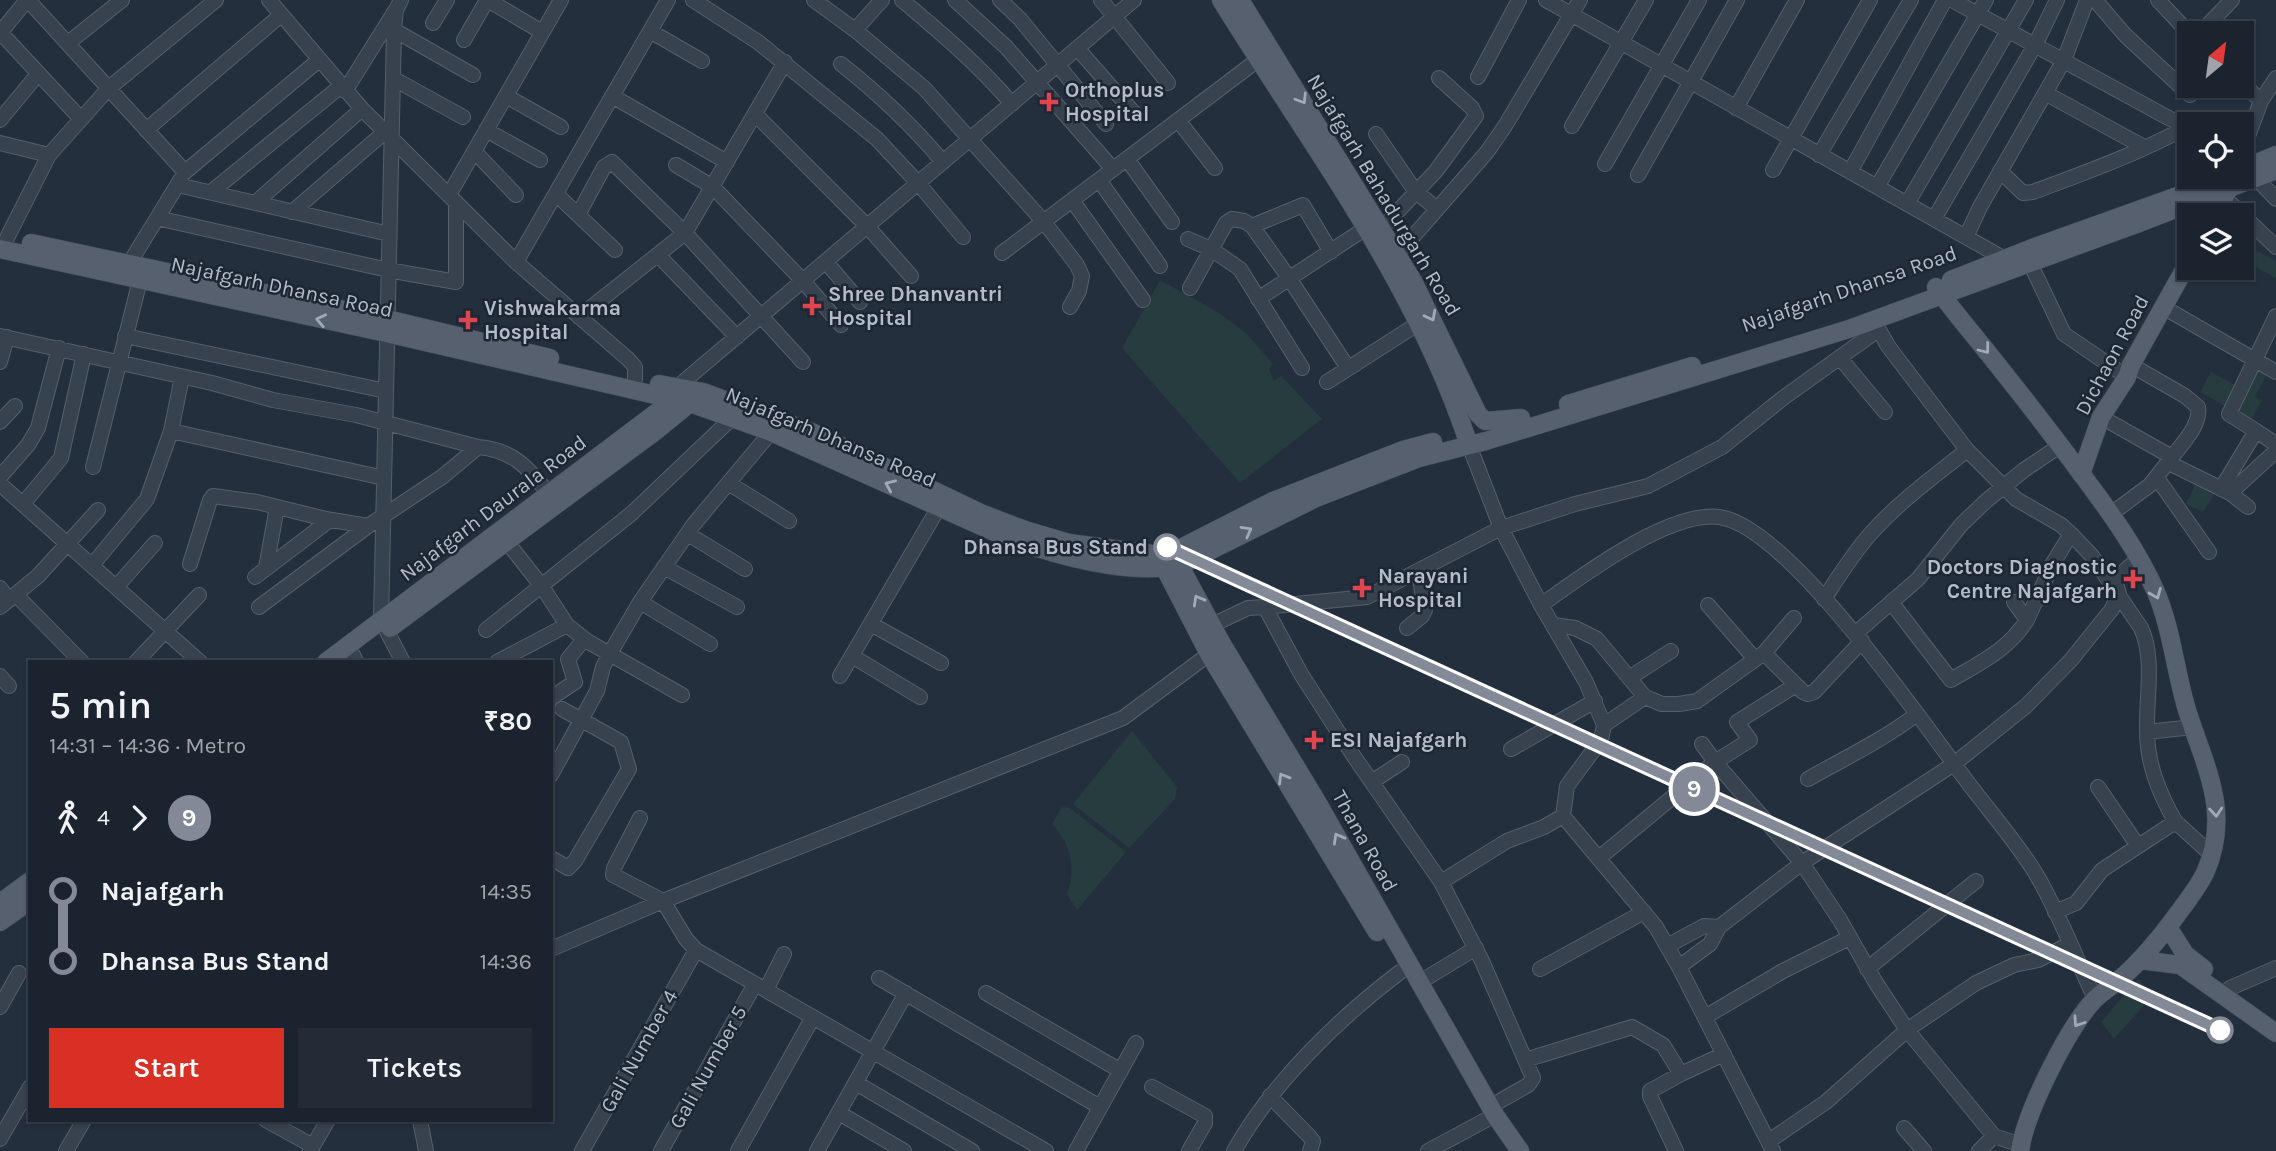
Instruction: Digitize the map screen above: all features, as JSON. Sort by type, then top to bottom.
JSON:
[{"type":"main road","name":"Najafgarh Bahadurgarh Road","points":[[1222,0],[1265,55],[1373,229],[1443,376],[1467,440]]},
{"type":"main road","name":"Najafgarh Bahadurgarh Road","points":[[1240,0],[1265,55]]},
{"type":"main road","points":[[2254,170],[2276,155]]},
{"type":"main road","points":[[2254,172],[2276,170]]},
{"type":"main road","name":"Najafgarh Dhansa Road","points":[[1467,440],[1485,429],[1939,291],[2003,258],[2183,194],[2208,189]]},
{"type":"main road","points":[[1509,1151],[1491,1114],[1400,972],[1216,649],[1168,559],[1467,440],[1540,424],[1795,347],[1876,326],[1939,291],[2030,262],[2218,189]]},
{"type":"main road","name":"Najafgarh Bahadurgarh Road","points":[[1373,229],[1397,256],[1429,311],[1478,414],[1485,421],[1521,418]]},
{"type":"main road","name":"Najafgarh Dhansa Road","points":[[2,241],[129,264],[686,395],[731,419],[771,432],[1008,538],[1048,552],[1070,558],[1168,559]]},
{"type":"main road","name":"Najafgarh Dhansa Road","points":[[2,241],[140,280],[387,326],[635,379],[814,433],[965,506],[1025,530],[1069,543],[1168,559]]},
{"type":"main road","name":"Dichaon Road","points":[[2081,474],[2101,418],[2178,280]]},
{"type":"main road","points":[[1939,291],[2061,445],[2139,558],[2156,593],[2171,637],[2175,664],[2214,788],[2218,822],[2212,855],[2204,875],[2168,927],[2140,960],[2095,999],[2079,1019],[2052,1067],[2020,1148]]},
{"type":"main road","name":"Najafgarh Daurala Road","points":[[351,659],[384,626],[549,494],[686,395]]},
{"type":"main road","name":"Najafgarh Daurala Road","points":[[329,660],[507,542],[657,430],[686,395]]},
{"type":"main road","name":"Thana Road","points":[[1168,559],[1212,625],[1216,649],[1317,800],[1491,1114],[1520,1151]]},
{"type":"main road","points":[[0,903],[28,882]]},
{"type":"main road","points":[[0,922],[28,902]]},
{"type":"main road","points":[[2168,927],[2185,954],[2276,1032]]},
{"type":"main road","points":[[2140,960],[2180,965],[2276,1020]]},
{"type":"street","points":[[82,119],[0,32],[27,0],[146,130],[181,178],[211,192],[389,234]]},
{"type":"street","points":[[68,43],[122,0]]},
{"type":"street","points":[[2,241],[49,155],[108,88],[216,0]]},
{"type":"street","points":[[269,0],[362,109],[516,262],[632,363],[635,379]]},
{"type":"street","points":[[433,23],[447,0]]},
{"type":"street","points":[[464,40],[488,0],[542,32]]},
{"type":"street","points":[[157,218],[388,270],[456,282],[452,198],[474,151],[561,0]]},
{"type":"street","points":[[516,262],[668,0]]},
{"type":"street","points":[[693,0],[739,28],[785,62],[877,139],[963,237]]},
{"type":"street","points":[[814,0],[855,30],[923,88],[971,138],[1044,222],[1077,265],[1082,276],[1079,291],[1070,307]]},
{"type":"street","points":[[855,30],[882,0]]},
{"type":"street","points":[[902,0],[989,77],[1012,104]]},
{"type":"street","points":[[955,0],[999,40],[1038,81],[1113,169]]},
{"type":"street","points":[[1000,0],[1020,19],[1106,124]]},
{"type":"street","points":[[1101,0],[1168,83]]},
{"type":"street","points":[[686,395],[737,337],[1134,0]]},
{"type":"street","points":[[1478,77],[1519,0]]},
{"type":"street","points":[[1546,0],[2003,258]]},
{"type":"street","points":[[1397,256],[1487,152],[1506,126],[1580,0]]},
{"type":"street","points":[[1572,126],[1646,0]]},
{"type":"street","points":[[1605,164],[1699,0]]},
{"type":"street","points":[[1638,175],[1737,0]]},
{"type":"street","points":[[1736,108],[1797,0]]},
{"type":"street","points":[[1773,170],[1870,0]]},
{"type":"street","points":[[1819,155],[1910,0]]},
{"type":"street","points":[[1850,172],[1945,0]]},
{"type":"street","points":[[1952,0],[2177,124]]},
{"type":"street","points":[[1877,187],[1986,0]]},
{"type":"street","points":[[1907,204],[2026,0]]},
{"type":"street","points":[[1934,219],[2035,45],[2057,0]]},
{"type":"street","points":[[1966,237],[1980,207],[2064,60],[2087,0]]},
{"type":"street","points":[[2095,0],[2125,35],[2177,83]]},
{"type":"street","points":[[2158,0],[2178,21]]},
{"type":"street","points":[[2212,21],[2232,0]]},
{"type":"street","points":[[398,3],[394,30],[394,79],[389,134],[383,518],[384,626],[402,660]]},
{"type":"street","points":[[211,192],[343,88],[398,3]]},
{"type":"street","points":[[146,130],[281,15]]},
{"type":"street","points":[[394,30],[473,75]]},
{"type":"street","points":[[650,31],[702,61]]},
{"type":"street","points":[[1077,48],[1134,113]]},
{"type":"street","points":[[1003,253],[1265,55]]},
{"type":"street","points":[[129,264],[181,178],[319,60]]},
{"type":"street","points":[[579,317],[685,233],[785,62]]},
{"type":"street","points":[[841,64],[914,127],[943,162]]},
{"type":"street","points":[[0,120],[38,74]]},
{"type":"street","points":[[1258,299],[1331,252],[1373,229],[1436,171],[1476,116],[1472,108],[1438,78]]},
{"type":"street","points":[[2254,120],[2261,101],[2276,78]]},
{"type":"street","points":[[394,79],[463,117]]},
{"type":"street","points":[[2045,93],[2144,147]]},
{"type":"street","points":[[2254,94],[2261,101]]},
{"type":"street","points":[[506,96],[561,127]]},
{"type":"street","points":[[612,96],[727,162]]},
{"type":"street","points":[[255,203],[362,109]]},
{"type":"street","points":[[755,114],[867,226],[911,276]]},
{"type":"street","points":[[1178,120],[1215,168]]},
{"type":"street","points":[[486,130],[540,160]]},
{"type":"street","points":[[292,212],[389,134]]},
{"type":"street","points":[[2000,171],[2023,193],[2033,192],[2177,134]]},
{"type":"street","points":[[1376,135],[1416,192],[1437,209]]},
{"type":"street","points":[[0,143],[49,155]]},
{"type":"street","points":[[474,151],[516,194]]},
{"type":"street","points":[[1127,159],[1172,222]]},
{"type":"street","points":[[578,215],[607,164],[612,162],[685,233],[803,362]]},
{"type":"street","points":[[676,165],[713,187],[841,325]]},
{"type":"street","points":[[2254,178],[2276,199]]},
{"type":"street","points":[[1099,180],[1160,266]]},
{"type":"street","points":[[2231,189],[2276,247]]},
{"type":"street","points":[[555,194],[615,250]]},
{"type":"street","points":[[1072,200],[1143,300]]},
{"type":"street","points":[[1252,226],[1303,205],[1331,252]]},
{"type":"street","points":[[1189,288],[1226,223],[1232,219],[1244,221],[1252,226],[1289,278],[1348,369]]},
{"type":"street","points":[[1188,239],[1211,249],[1235,265],[1302,368]]},
{"type":"street","points":[[658,255],[737,337]]},
{"type":"street","points":[[826,262],[860,302]]},
{"type":"street","points":[[2030,262],[2064,334],[2129,371],[2185,396],[2198,407],[2199,416],[2191,431],[2157,478],[2111,514]]},
{"type":"street","points":[[93,467],[140,280]]},
{"type":"street","points":[[2163,307],[2276,372]]},
{"type":"street","points":[[2276,316],[2229,414],[2276,444]]},
{"type":"street","points":[[1327,382],[1419,323]]},
{"type":"street","points":[[1212,625],[1248,608],[1367,597],[1501,528],[1575,504],[1648,486],[1692,464],[1744,432],[1783,398],[1840,358],[1876,326],[1903,367],[1967,450],[2028,508],[2071,534],[2092,556],[2119,594],[2145,636],[2148,662],[2147,732],[2152,772],[2176,823],[2212,855]]},
{"type":"street","points":[[0,362],[3,336],[273,400],[386,422],[505,453],[527,467],[549,494]]},
{"type":"street","points":[[125,336],[386,391]]},
{"type":"street","points":[[0,477],[29,445],[38,428],[59,348]]},
{"type":"street","points":[[23,504],[61,458],[84,354]]},
{"type":"street","points":[[1840,358],[1885,412]]},
{"type":"street","points":[[93,564],[147,499],[171,431],[182,377]]},
{"type":"street","points":[[0,422],[15,406]]},
{"type":"street","points":[[2101,418],[2226,491],[2248,507]]},
{"type":"street","points":[[486,630],[631,514],[731,419]]},
{"type":"street","points":[[2226,491],[2256,430]]},
{"type":"street","points":[[171,431],[384,478]]},
{"type":"street","points":[[553,771],[597,691],[603,667],[640,602],[688,534],[771,432]]},
{"type":"street","points":[[1467,440],[1501,528],[1541,605],[1586,681],[1604,725],[1601,740],[1567,786],[1563,816],[1644,912],[1667,946],[1771,1146],[1907,1030],[1976,983],[2014,965],[2038,960],[2070,944]]},
{"type":"street","points":[[1708,605],[1760,656],[1808,694],[1814,692],[1891,602],[1918,579],[1961,525],[2003,486],[2061,445]]},
{"type":"street","points":[[260,607],[368,526],[442,477],[478,447]]},
{"type":"street","points":[[1824,599],[1853,555],[1875,529],[1906,499],[1967,450]]},
{"type":"street","points":[[2226,491],[2276,450]]},
{"type":"street","points":[[2157,478],[2209,552]]},
{"type":"street","points":[[0,484],[198,660]]},
{"type":"street","points":[[730,484],[789,521]]},
{"type":"street","points":[[190,564],[210,500],[214,496],[368,526]]},
{"type":"street","points":[[277,507],[261,573],[330,520]]},
{"type":"street","points":[[840,676],[939,507]]},
{"type":"street","points":[[8,601],[38,576],[98,510]]},
{"type":"street","points":[[1541,605],[1610,556],[1685,521],[1717,516],[1734,520],[1772,545],[1859,637],[2036,873],[2095,999]]},
{"type":"street","points":[[688,534],[745,569]]},
{"type":"street","points":[[1891,602],[1951,680],[1997,653],[2016,637],[2027,620],[2053,563],[2071,534]]},
{"type":"street","points":[[507,542],[541,585],[567,625],[587,641],[682,695]]},
{"type":"street","points":[[117,586],[155,543]]},
{"type":"street","points":[[1679,967],[1710,944],[1719,927],[1802,863],[1954,764],[1996,732],[2052,681],[2112,609],[2119,594],[2116,583],[2118,577],[2139,558]]},
{"type":"street","points":[[664,567],[737,607]]},
{"type":"street","points":[[1407,628],[1422,616],[1425,610],[1419,572]]},
{"type":"street","points":[[0,588],[8,601],[80,660]]},
{"type":"street","points":[[138,660],[199,595]]},
{"type":"street","points":[[640,602],[710,645]]},
{"type":"street","points":[[2014,602],[2027,620]]},
{"type":"street","points":[[1265,607],[1301,674],[1355,758],[1441,882],[1475,948],[1533,1077],[1532,1082],[1491,1114],[1428,1151]]},
{"type":"street","points":[[1553,625],[1575,628],[1597,639],[1645,697],[1662,704],[1679,704],[1697,701],[1760,656],[1794,618]]},
{"type":"street","points":[[871,624],[941,663]]},
{"type":"street","points":[[501,660],[567,625]]},
{"type":"street","points":[[553,697],[574,684],[576,678],[568,659],[581,643],[587,641]]},
{"type":"street","points":[[553,948],[663,901],[1123,718],[1216,649]]},
{"type":"street","points":[[1629,678],[1671,651]]},
{"type":"street","points":[[852,656],[920,696]]},
{"type":"street","points":[[1599,858],[1715,762],[1750,740],[1737,722],[1796,685]]},
{"type":"street","points":[[1604,725],[1645,697]]},
{"type":"street","points":[[1511,749],[1595,701]]},
{"type":"street","points":[[553,859],[568,868],[575,861],[629,769],[621,742],[562,709]]},
{"type":"street","points":[[1808,779],[1862,747],[1887,737],[1917,714]]},
{"type":"street","points":[[2147,732],[2193,727]]},
{"type":"street","points":[[1702,744],[1802,863],[1907,1030],[1994,1136],[2020,1148]]},
{"type":"street","points":[[1373,781],[1402,762]]},
{"type":"street","points":[[2098,787],[2138,846]]},
{"type":"street","points":[[1441,882],[1507,841],[1544,827],[1563,816]]},
{"type":"street","points":[[640,818],[613,875],[663,901],[685,939],[696,950],[1046,1151]]},
{"type":"street","points":[[2055,912],[2076,903],[2102,870],[2176,823]]},
{"type":"street","points":[[1867,969],[1976,881]]},
{"type":"street","points":[[1540,969],[1644,912]]},
{"type":"street","points":[[1667,946],[1704,926],[1719,927]]},
{"type":"street","points":[[1705,1017],[1783,971],[1849,937]]},
{"type":"street","points":[[1420,982],[1475,948]]},
{"type":"street","name":"Gali Number 4","points":[[582,1151],[696,950]]},
{"type":"street","name":"Gali Number 5","points":[[662,1151],[761,987],[784,954]]},
{"type":"street","points":[[2227,992],[2276,968]]},
{"type":"street","points":[[0,987],[24,969]]},
{"type":"street","points":[[0,1007],[24,969]]},
{"type":"street","points":[[1234,1151],[1247,1127],[1270,1096],[1343,1019],[1400,972]]},
{"type":"street","points":[[878,978],[1100,1107]]},
{"type":"street","points":[[817,1151],[906,993]]},
{"type":"street","points":[[986,993],[1121,1071]]},
{"type":"street","points":[[738,1151],[813,1017]]},
{"type":"street","points":[[1525,1060],[1632,1027],[1662,1045],[1682,1074]]},
{"type":"street","points":[[1076,1151],[1136,1043]]},
{"type":"street","points":[[1676,1151],[1650,1091],[1724,1054]]},
{"type":"street","points":[[856,1083],[972,1151]]},
{"type":"street","points":[[1152,1087],[1205,1116],[1205,1124],[1189,1151]]},
{"type":"street","points":[[0,1139],[28,1090]]},
{"type":"street","points":[[1270,1096],[1313,1141],[1310,1151]]},
{"type":"street","points":[[839,1113],[904,1151]]},
{"type":"street","points":[[66,1151],[83,1122]]},
{"type":"street","points":[[269,1122],[312,1148],[327,1122]]},
{"type":"street","points":[[423,1122],[426,1151]]},
{"type":"street","points":[[1904,1128],[1924,1151]]},
{"type":"street","points":[[1979,1151],[1994,1136]]},
{"type":"green space","points":[[2254,249],[2276,261],[2276,278],[2254,266]]},
{"type":"green space","points":[[1160,280],[1219,313],[1246,333],[1273,364],[1269,369],[1274,380],[1281,376],[1322,419],[1240,483],[1122,348]]},
{"type":"green space","points":[[2257,363],[2269,369],[2255,397],[2262,400],[2249,423],[2234,413]]},
{"type":"green space","points":[[2211,372],[2238,387],[2227,407],[2200,392]]},
{"type":"green space","points":[[2197,480],[2217,490],[2203,512],[2186,504]]},
{"type":"green space","points":[[1132,731],[1177,787],[1175,799],[1129,848],[1073,804]]},
{"type":"green space","points":[[1062,807],[1070,808],[1126,852],[1077,910],[1067,894],[1071,875],[1070,857],[1064,839],[1052,824]]},
{"type":"green space","points":[[2138,979],[2154,994],[2114,1039],[2101,1022]]},
{"type":"metro line","name":"9","points":[[1167,547],[2220,1030]]},
{"type":"place","name":"Orthoplus Hospital","points":[[1049,102]]},
{"type":"place","name":"Shree Dhanvantri Hospital","points":[[812,306]]},
{"type":"place","name":"Vishwakarma Hospital","points":[[468,320]]},
{"type":"place","name":"Dhansa Bus Stand","points":[[1167,547]]},
{"type":"place","name":"Doctors Diagnostic Centre Najafgarh","points":[[2133,579]]},
{"type":"place","name":"Narayani Hospital","points":[[1362,588]]},
{"type":"place","name":"ESI Najafgarh","points":[[1314,740]]}]
